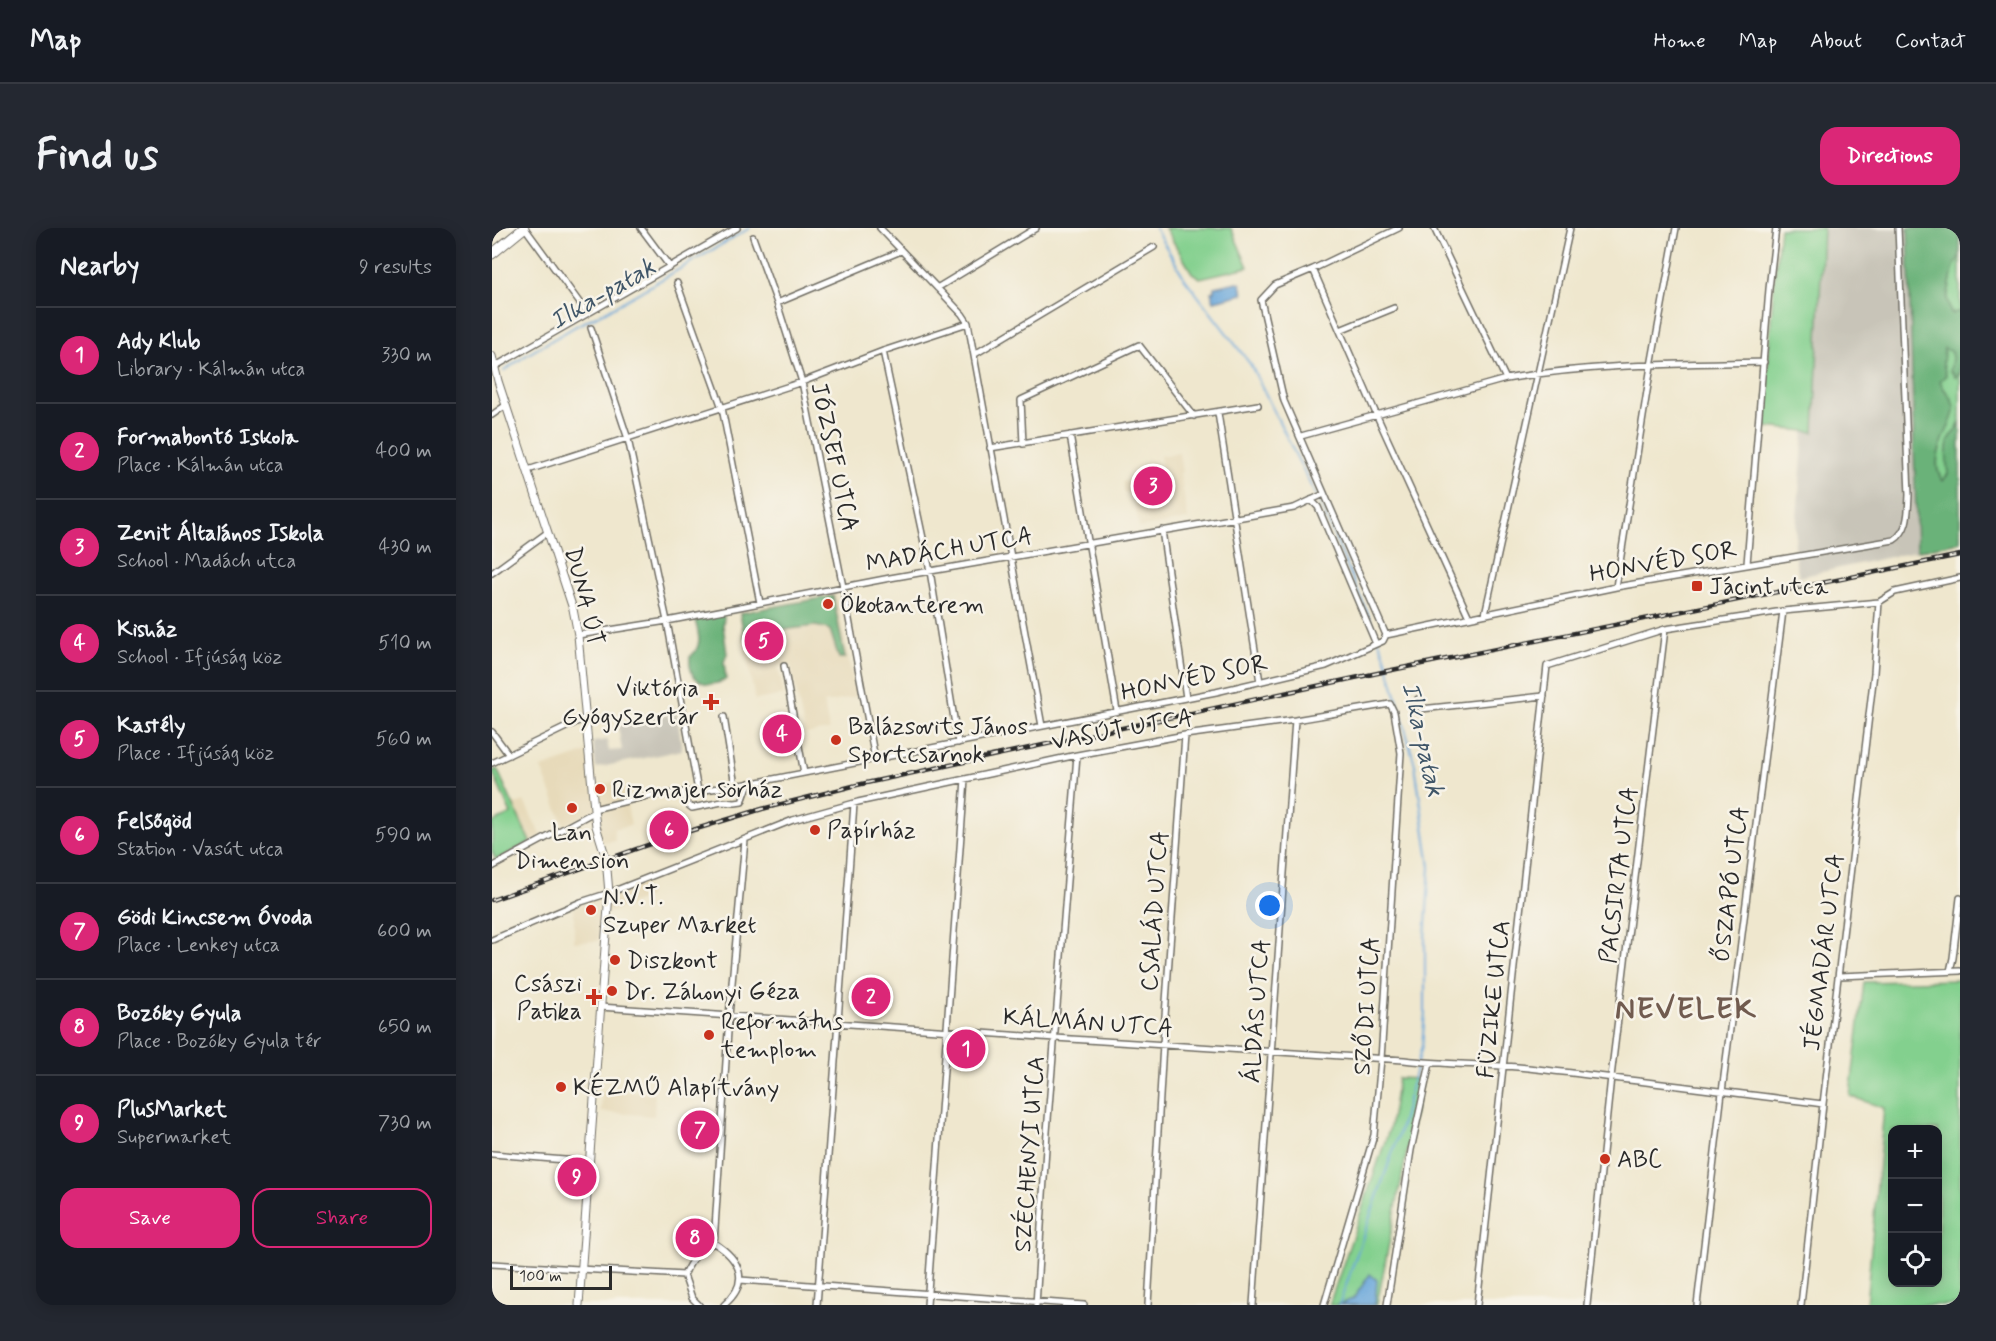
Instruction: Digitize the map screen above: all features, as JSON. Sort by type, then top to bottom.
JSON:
[{"type":"main road","points":[[492,254],[525,228]]},
{"type":"street","points":[[525,228],[586,313]]},
{"type":"street","points":[[641,228],[670,267]]},
{"type":"street","points":[[495,369],[586,313],[737,228]]},
{"type":"street","points":[[880,228],[968,323],[1042,726]]},
{"type":"street","points":[[937,288],[1036,228]]},
{"type":"street","points":[[1381,641],[1322,495],[1301,436],[1284,400],[1261,300],[1275,285],[1399,228]]},
{"type":"street","points":[[1434,228],[1506,379]]},
{"type":"street","points":[[1485,614],[1570,228]]},
{"type":"street","points":[[1616,587],[1651,366],[1676,228]]},
{"type":"street","points":[[1747,564],[1776,228]]},
{"type":"street","name":"HONVÉD SOR","points":[[492,867],[594,810],[647,796],[735,786],[1186,698],[1326,666],[1381,641],[1469,617],[1616,587],[1886,542],[1901,536],[1905,528],[1909,495],[1898,228]]},
{"type":"street","name":"JÓZSEF UTCA","points":[[753,237],[802,382],[875,759]]},
{"type":"street","points":[[975,354],[1154,247]]},
{"type":"street","points":[[777,303],[901,251]]},
{"type":"street","points":[[1313,269],[1469,617]]},
{"type":"street","points":[[677,283],[722,408],[760,603]]},
{"type":"street","points":[[1340,330],[1394,308]]},
{"type":"street","points":[[528,470],[802,382],[883,351],[968,323]]},
{"type":"street","points":[[591,328],[628,439],[668,621],[698,791]]},
{"type":"street","points":[[1023,444],[1022,400],[1139,345],[1194,416]]},
{"type":"street","points":[[883,351],[930,571],[958,743]]},
{"type":"street","name":"DUNA ÚT","points":[[492,356],[498,381],[573,609],[578,635],[596,826],[605,854],[609,893],[579,1305]]},
{"type":"street","points":[[1301,436],[1506,379],[1538,373],[1764,362]]},
{"type":"street","points":[[492,415],[506,405]]},
{"type":"street","points":[[990,448],[1258,405]]},
{"type":"street","points":[[1218,412],[1260,682]]},
{"type":"street","points":[[1070,435],[1118,711]]},
{"type":"street","name":"MADÁCH UTCA","points":[[578,635],[668,621],[1088,542],[1294,508],[1322,495]]},
{"type":"street","points":[[1312,500],[1318,507],[1381,641]]},
{"type":"street","points":[[1162,530],[1186,698]]},
{"type":"street","points":[[492,573],[548,532]]},
{"type":"street","points":[[1665,629],[1783,611],[1879,602],[1895,592],[1960,578]]},
{"type":"street","name":"JÉGMADÁR UTCA","points":[[1801,1305],[1874,674],[1879,602]]},
{"type":"street","name":"ŐSZAPÓ UTCA","points":[[1697,1305],[1783,611]]},
{"type":"street","name":"FÜZIKE UTCA","points":[[1478,1305],[1547,666],[1665,629]]},
{"type":"street","name":"PACSIRTA UTCA","points":[[1587,1305],[1611,1077],[1665,629]]},
{"type":"street","points":[[784,666],[804,773]]},
{"type":"street","points":[[1418,699],[1421,709],[1544,696]]},
{"type":"street","name":"VASÚT UTCA","points":[[492,940],[581,902],[793,820],[854,804],[1077,755],[1185,735],[1389,704]]},
{"type":"street","name":"SZŐDI UTCA","points":[[1324,1305],[1374,1135],[1401,753],[1394,712],[1389,704]]},
{"type":"street","points":[[724,717],[735,786]]},
{"type":"street","points":[[492,764],[585,718]]},
{"type":"street","name":"ÁLDÁS UTCA","points":[[1253,1305],[1295,720]]},
{"type":"street","points":[[492,732],[509,755]]},
{"type":"street","name":"CSALÁD UTCA","points":[[1148,1305],[1163,1044],[1185,735]]},
{"type":"street","name":"SZÉCHENYI UTCA","points":[[1036,1304],[1047,1132],[1077,755]]},
{"type":"street","points":[[927,1305],[965,779]]},
{"type":"street","points":[[683,792],[687,804],[692,808],[722,802],[735,803],[742,802],[749,783]]},
{"type":"street","points":[[817,1305],[854,804]]},
{"type":"street","points":[[714,1243],[729,1016],[745,840]]},
{"type":"street","points":[[1950,971],[1960,898]]},
{"type":"street","points":[[1839,976],[1960,971]]},
{"type":"street","name":"KÁLMÁN UTCA","points":[[600,1007],[1503,1066],[1611,1077],[1823,1104]]},
{"type":"street","points":[[1387,1305],[1411,1150],[1430,1063]]},
{"type":"street","points":[[492,1154],[589,1162]]},
{"type":"street","points":[[699,1305],[692,1298],[684,1275],[691,1261],[703,1247],[714,1243]]},
{"type":"street","points":[[714,1243],[728,1252],[736,1262],[740,1280],[732,1298],[724,1305]]},
{"type":"street","points":[[492,1264],[684,1275]]},
{"type":"street","points":[[740,1280],[1036,1304],[1084,1305]]},
{"type":"shaded area","points":[[1823,228],[1908,228],[1917,551],[1799,577],[1794,554],[1804,431],[1814,431]]},
{"type":"shaded area","points":[[1179,453],[1188,519],[1139,528],[1133,492],[1124,493],[1122,482],[1163,475],[1160,456]]},
{"type":"shaded area","points":[[836,593],[856,697],[824,703],[829,730],[805,734],[791,665],[778,667],[784,695],[755,700],[738,611]]},
{"type":"shaded area","points":[[677,713],[682,750],[596,768],[593,742],[607,740],[609,751],[622,750],[618,726]]},
{"type":"shaded area","points":[[593,750],[596,786],[622,780],[631,825],[614,829],[615,840],[598,843],[591,812],[564,825],[541,768]]},
{"type":"shaded area","points":[[524,801],[541,836],[530,842],[513,805]]},
{"type":"shaded area","points":[[643,881],[648,897],[603,915],[598,941],[574,942],[574,907]]},
{"type":"shaded area","points":[[602,1090],[655,1094],[654,1116],[601,1112]]},
{"type":"green space","points":[[1165,228],[1231,228],[1248,267],[1200,278],[1192,273]]},
{"type":"green space","points":[[1780,228],[1823,228],[1814,432],[1766,427],[1770,327]]},
{"type":"green space","points":[[1908,228],[1960,228],[1960,255],[1953,269],[1947,299],[1951,314],[1960,311],[1960,371],[1956,377],[1950,371],[1951,352],[1944,348],[1943,364],[1946,375],[1940,381],[1954,410],[1940,448],[1937,469],[1943,481],[1948,474],[1946,455],[1948,443],[1960,421],[1960,542],[1917,551]]},
{"type":"green space","points":[[1960,252],[1960,311],[1951,315],[1947,299],[1953,269]]},
{"type":"green space","points":[[1944,347],[1951,352],[1956,377],[1960,371],[1960,421],[1948,443],[1946,455],[1948,474],[1943,481],[1939,475],[1938,455],[1954,410],[1940,381],[1946,375],[1943,364]]},
{"type":"green space","points":[[833,596],[845,658],[839,658],[830,630],[815,626],[781,630],[766,628],[751,640],[745,640],[740,613]]},
{"type":"green space","points":[[722,614],[727,654],[724,662],[726,679],[712,684],[705,683],[695,677],[690,665],[690,657],[697,649],[699,640],[695,620]]},
{"type":"green space","points":[[497,769],[530,842],[496,860],[492,851],[492,823],[511,814],[492,771]]},
{"type":"green space","points":[[1960,980],[1960,1305],[1866,1305],[1884,1108],[1850,1096],[1864,982]]},
{"type":"green space","points":[[1398,1078],[1421,1079],[1377,1305],[1329,1305],[1390,1127]]},
{"type":"water","points":[[1237,282],[1241,284],[1243,294],[1214,301],[1211,292],[1214,291],[1214,287]]},
{"type":"water","points":[[1370,1274],[1377,1280],[1375,1305],[1336,1305],[1353,1299]]},
{"type":"waterway","name":"Ilka-patak","points":[[504,371],[576,326],[609,310],[750,228]]},
{"type":"waterway","name":"Ilka-patak","points":[[1155,228],[1185,279],[1251,365],[1321,506],[1386,659],[1415,765],[1430,867],[1425,938],[1425,1012],[1422,1046],[1399,1134],[1339,1305]]},
{"type":"railway","points":[[492,900],[670,837],[762,809],[857,785],[1387,671],[1960,555]]},
{"type":"place","name":"Zenit Általános Iskola","points":[[1153,486]]},
{"type":"place","name":"Jácint utca","points":[[1697,586]]},
{"type":"place","name":"Ökotanterem","points":[[828,604]]},
{"type":"place","name":"Kastély","points":[[764,641]]},
{"type":"place","name":"Viktória Gyógyszertár","points":[[711,702]]},
{"type":"place","name":"Kisház","points":[[782,734]]},
{"type":"place","name":"Balázsovits János Sportcsarnok","points":[[836,740]]},
{"type":"place","name":"Rizmajer sörház","points":[[600,789]]},
{"type":"place","name":"Lan Dimension","points":[[572,808]]},
{"type":"place","name":"Felsőgöd","points":[[669,830]]},
{"type":"place","name":"Papírház","points":[[815,830]]},
{"type":"place","name":"N.V.T. Szuper Market","points":[[591,910]]},
{"type":"place","name":"Diszkont","points":[[615,960]]},
{"type":"place","name":"Dr. Záhonyi Géza","points":[[612,991]]},
{"type":"place","name":"Császi Patika","points":[[594,997]]},
{"type":"place","name":"Formabontó Iskola","points":[[871,997]]},
{"type":"place","name":"Református templom","points":[[709,1035]]},
{"type":"place","name":"Ady Klub","points":[[966,1049]]},
{"type":"place","name":"KÉZMŰ Alapítvány","points":[[561,1087]]},
{"type":"place","name":"Gödi Kincsem Óvoda","points":[[700,1130]]},
{"type":"place","name":"ABC","points":[[1605,1159]]},
{"type":"place","name":"PlusMarket","points":[[577,1177]]},
{"type":"place","name":"Bozóky Gyula","points":[[695,1238]]},
{"type":"district","name":"NEVELEK","points":[[1686,1008]]}]
